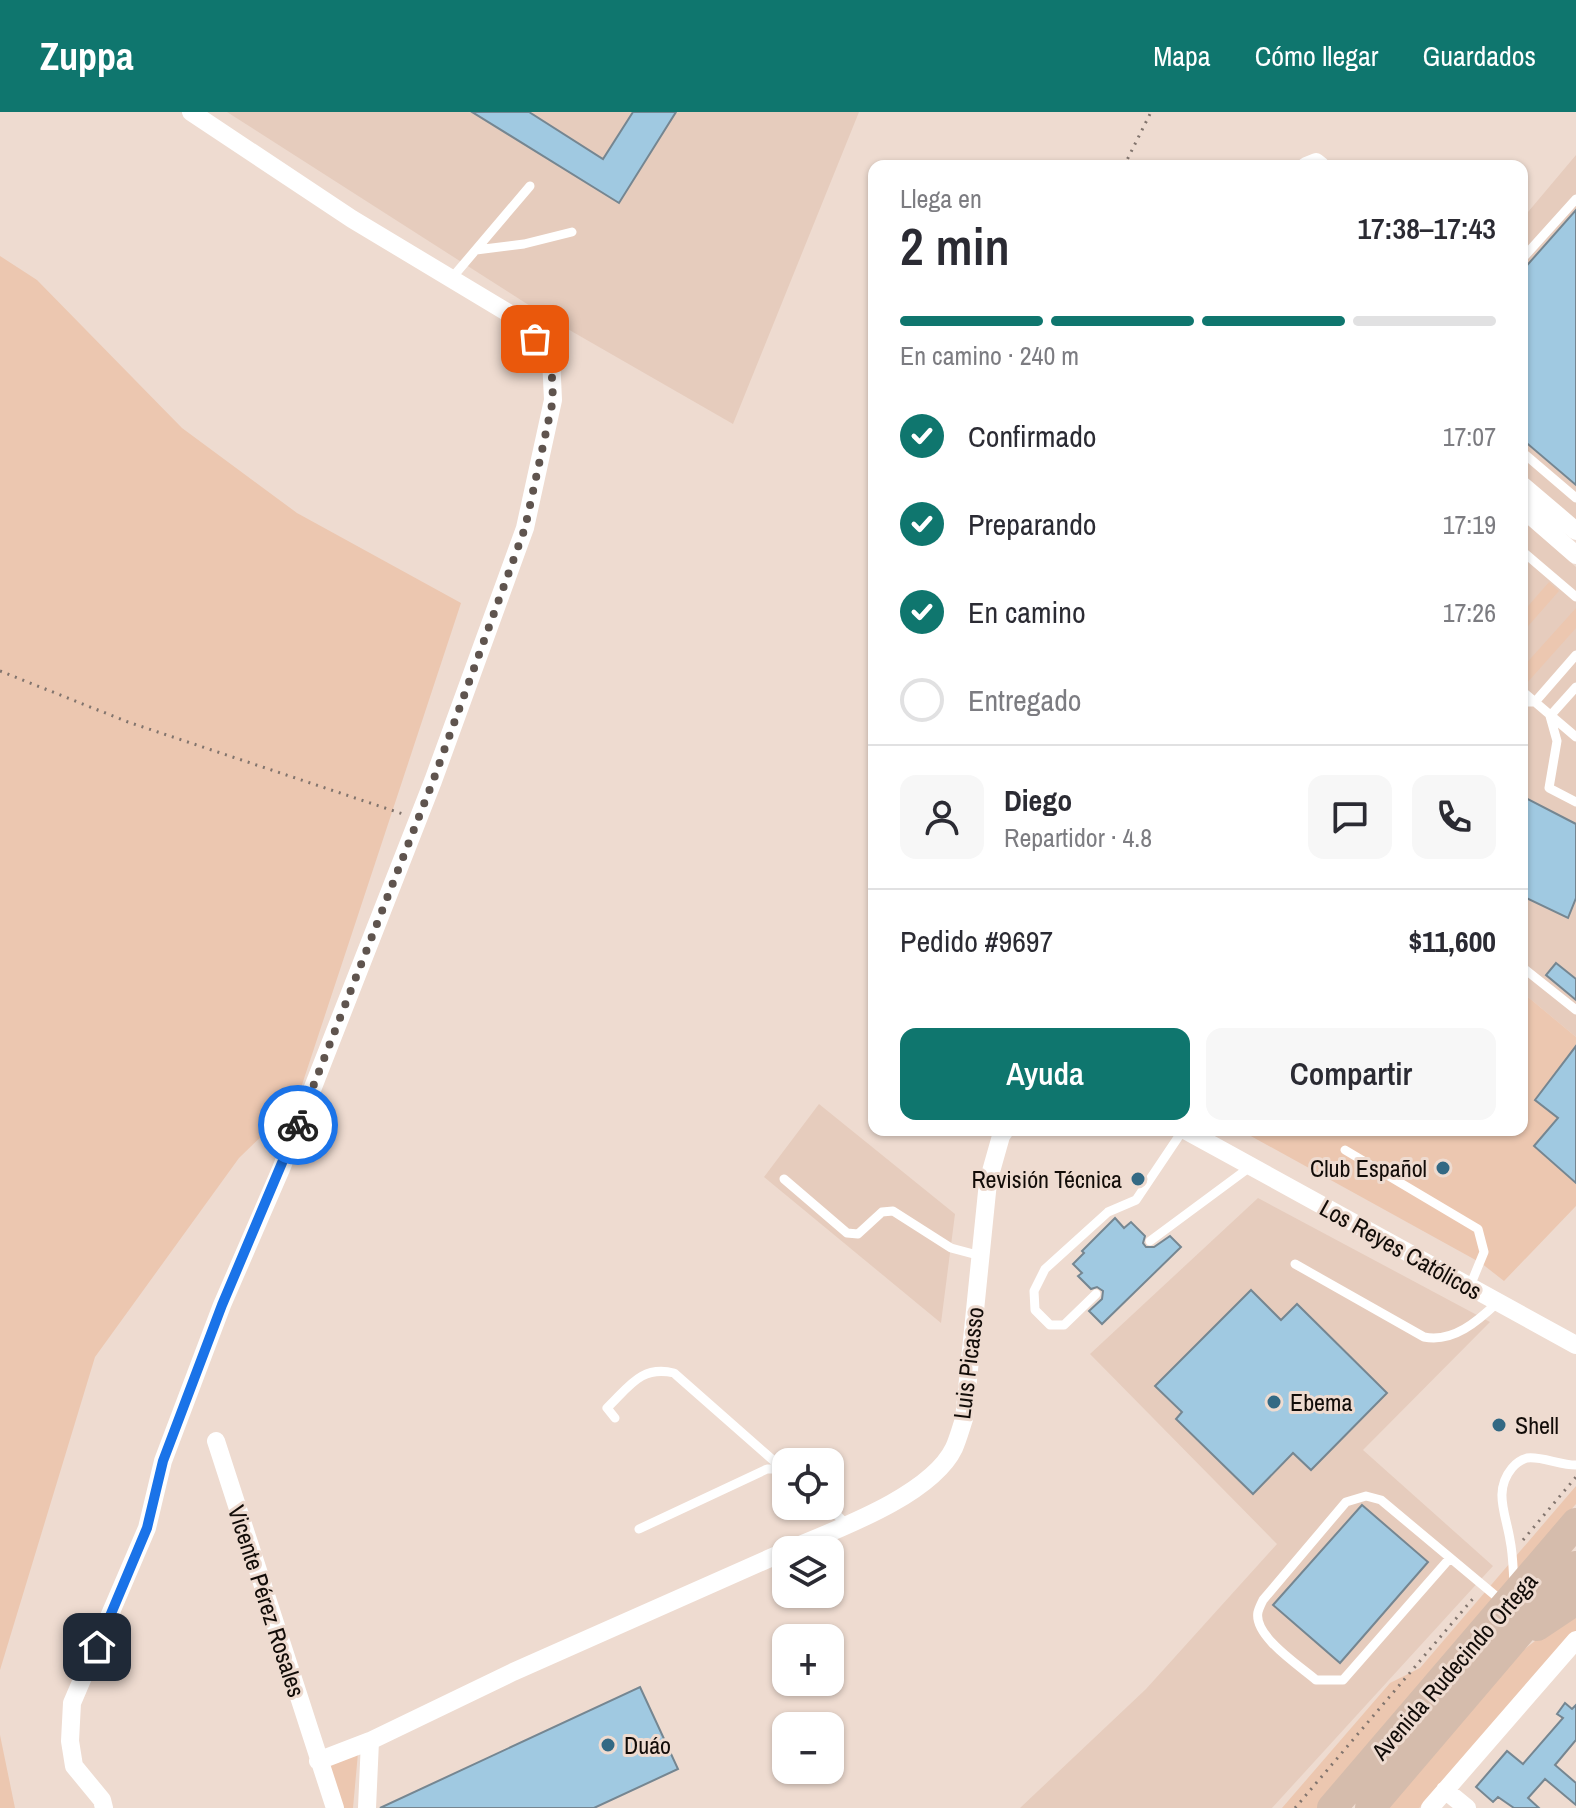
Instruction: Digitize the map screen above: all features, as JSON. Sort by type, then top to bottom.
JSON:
[{"type":"main road","name":"Avenida Rudecindo Ortega","points":[[1336,1805],[1501,1595],[1576,1523]]},
{"type":"main road","name":"Avenida Rudecindo Ortega","points":[[1370,1808],[1576,1566]]},
{"type":"main road","points":[[1505,1647],[1576,1600]]},
{"type":"main road","points":[[1386,1808],[1407,1764]]},
{"type":"street","points":[[104,1808],[102,1800],[74,1766],[70,1741],[72,1703],[147,1528],[163,1461],[222,1305],[281,1169],[418,820],[525,528],[553,400],[551,357],[520,320],[352,219],[191,112]]},
{"type":"street","points":[[1528,492],[1576,531]]},
{"type":"street","points":[[1528,513],[1576,555]]},
{"type":"street","name":"Luis Picasso","points":[[821,1536],[881,1510],[925,1482],[953,1451],[964,1419],[988,1182],[1003,1136]]},
{"type":"street","name":"Los Reyes Católicos","points":[[1195,1136],[1576,1345]]},
{"type":"street","name":"Vicente Pérez Rosales","points":[[216,1441],[335,1808]]},
{"type":"street","name":"Luis Picasso","points":[[370,1741],[513,1672],[772,1557]]},
{"type":"street","points":[[1430,1808],[1576,1640]]},
{"type":"street","points":[[318,1761],[370,1741],[367,1808]]},
{"type":"street","points":[[1445,1790],[1467,1808]]},
{"type":"lane","points":[[451,279],[530,186]]},
{"type":"lane","points":[[1528,252],[1576,199]]},
{"type":"lane","points":[[476,250],[524,244],[572,232]]},
{"type":"lane","points":[[1528,457],[1576,498]]},
{"type":"lane","points":[[1528,556],[1576,597]]},
{"type":"lane","points":[[1528,702],[1535,702],[1576,655]]},
{"type":"lane","points":[[1550,716],[1576,687]]},
{"type":"lane","points":[[1528,696],[1576,737]]},
{"type":"lane","points":[[1550,716],[1557,741],[1549,788],[1576,802]]},
{"type":"lane","points":[[1528,972],[1576,1010]]},
{"type":"lane","points":[[1096,1294],[1064,1325],[1050,1325],[1035,1310],[1034,1291],[1045,1269],[1108,1212],[1136,1200],[1180,1136]]},
{"type":"lane","points":[[1345,1150],[1478,1229],[1484,1252],[1470,1286]]},
{"type":"lane","points":[[1150,1241],[1251,1166]]},
{"type":"lane","points":[[784,1179],[847,1233],[858,1234],[882,1212],[893,1211],[951,1248],[981,1256]]},
{"type":"lane","points":[[1295,1264],[1424,1337],[1439,1340],[1465,1328],[1498,1302]]},
{"type":"lane","points":[[615,1418],[607,1408],[645,1372],[659,1369],[674,1373],[772,1459]]},
{"type":"lane","points":[[1450,1558],[1343,1680],[1316,1680],[1265,1636],[1259,1625],[1257,1614],[1263,1600],[1346,1502],[1366,1496],[1381,1500],[1450,1558],[1501,1595],[1512,1553],[1501,1498],[1505,1476],[1517,1462],[1524,1459],[1538,1458],[1560,1465],[1576,1465]]},
{"type":"lane","points":[[639,1529],[772,1469]]},
{"type":"lane","points":[[842,1520],[847,1525]]},
{"type":"path","points":[[1127,160],[1151,112]]},
{"type":"path","points":[[0,671],[128,722],[353,795],[418,820]]},
{"type":"path","points":[[1512,1553],[1576,1477]]},
{"type":"path","points":[[1295,1808],[1501,1595]]},
{"type":"shaded area","points":[[227,112],[859,112],[733,424],[552,320]]},
{"type":"shaded area","points":[[1576,155],[1576,529],[1528,485],[1528,212]]},
{"type":"shaded area","points":[[0,256],[37,280],[182,428],[297,513],[461,603],[296,1103],[239,1158],[95,1357],[0,1670]]},
{"type":"shaded area","points":[[1528,524],[1576,567],[1576,1037],[1528,997]]},
{"type":"shaded area","points":[[1549,582],[1559,591],[1528,626],[1528,606]]},
{"type":"shaded area","points":[[1576,608],[1576,628],[1528,682],[1528,661]]},
{"type":"shaded area","name":"Club Español","points":[[1528,997],[1576,1037],[1576,1206],[1504,1281],[1481,1263],[1251,1136],[1528,1136]]},
{"type":"shaded area","points":[[819,1104],[955,1214],[941,1323],[764,1177]]},
{"type":"shaded area","points":[[1258,1198],[1490,1322],[1363,1450],[1493,1566],[1272,1808],[1020,1808],[1146,1689],[1277,1544],[1090,1354]]},
{"type":"shaded area","points":[[1576,1486],[1576,1504],[1483,1610],[1321,1808],[1282,1808],[1390,1683],[1420,1668]]},
{"type":"shaded area","points":[[1576,1594],[1576,1631],[1440,1786],[1419,1808],[1385,1808],[1505,1664],[1535,1641]]},
{"type":"shaded area","points":[[0,1735],[15,1808],[0,1808]]},
{"type":"shaded area","points":[[358,1753],[353,1808],[343,1808],[327,1764]]},
{"type":"building","points":[[472,112],[529,112],[603,159],[633,112],[676,112],[619,203]]},
{"type":"building","points":[[1576,210],[1576,485],[1528,444],[1528,264]]},
{"type":"building","points":[[1528,799],[1576,824],[1576,898],[1568,918],[1528,899]]},
{"type":"building","points":[[1556,963],[1576,979],[1576,1000],[1546,975]]},
{"type":"building","points":[[1576,1046],[1576,1183],[1534,1146],[1558,1118],[1535,1100]]},
{"type":"building","points":[[1115,1218],[1124,1228],[1131,1222],[1145,1236],[1143,1243],[1146,1247],[1154,1247],[1170,1236],[1181,1247],[1102,1324],[1089,1311],[1102,1299],[1103,1291],[1097,1287],[1091,1289],[1078,1276],[1082,1273],[1073,1264]]},
{"type":"building","points":[[1251,1290],[1281,1320],[1297,1304],[1387,1393],[1311,1470],[1293,1453],[1253,1494],[1176,1419],[1182,1412],[1155,1386]]},
{"type":"building","points":[[1362,1505],[1428,1562],[1340,1663],[1273,1605]]},
{"type":"building","points":[[640,1687],[678,1769],[594,1808],[380,1808]]},
{"type":"building","points":[[1565,1703],[1572,1709],[1576,1705],[1576,1740],[1555,1765],[1576,1783],[1576,1805],[1545,1779],[1528,1798],[1539,1808],[1514,1808],[1498,1797],[1493,1802],[1476,1787],[1507,1751],[1523,1764],[1563,1718],[1557,1714]]},
{"type":"way so far","points":[[298,1125],[433,781],[525,528],[553,400],[551,357],[535,339]]},
{"type":"place","name":"Club Español","points":[[1443,1168]]},
{"type":"place","name":"Revisión Técnica","points":[[1138,1179]]},
{"type":"place","name":"Ebema","points":[[1274,1402]]},
{"type":"place","name":"Shell","points":[[1499,1425]]},
{"type":"place","name":"Duáo","points":[[608,1745]]},
{"type":"route","points":[[97,1647],[147,1528],[163,1461],[222,1305],[298,1125]]}]
